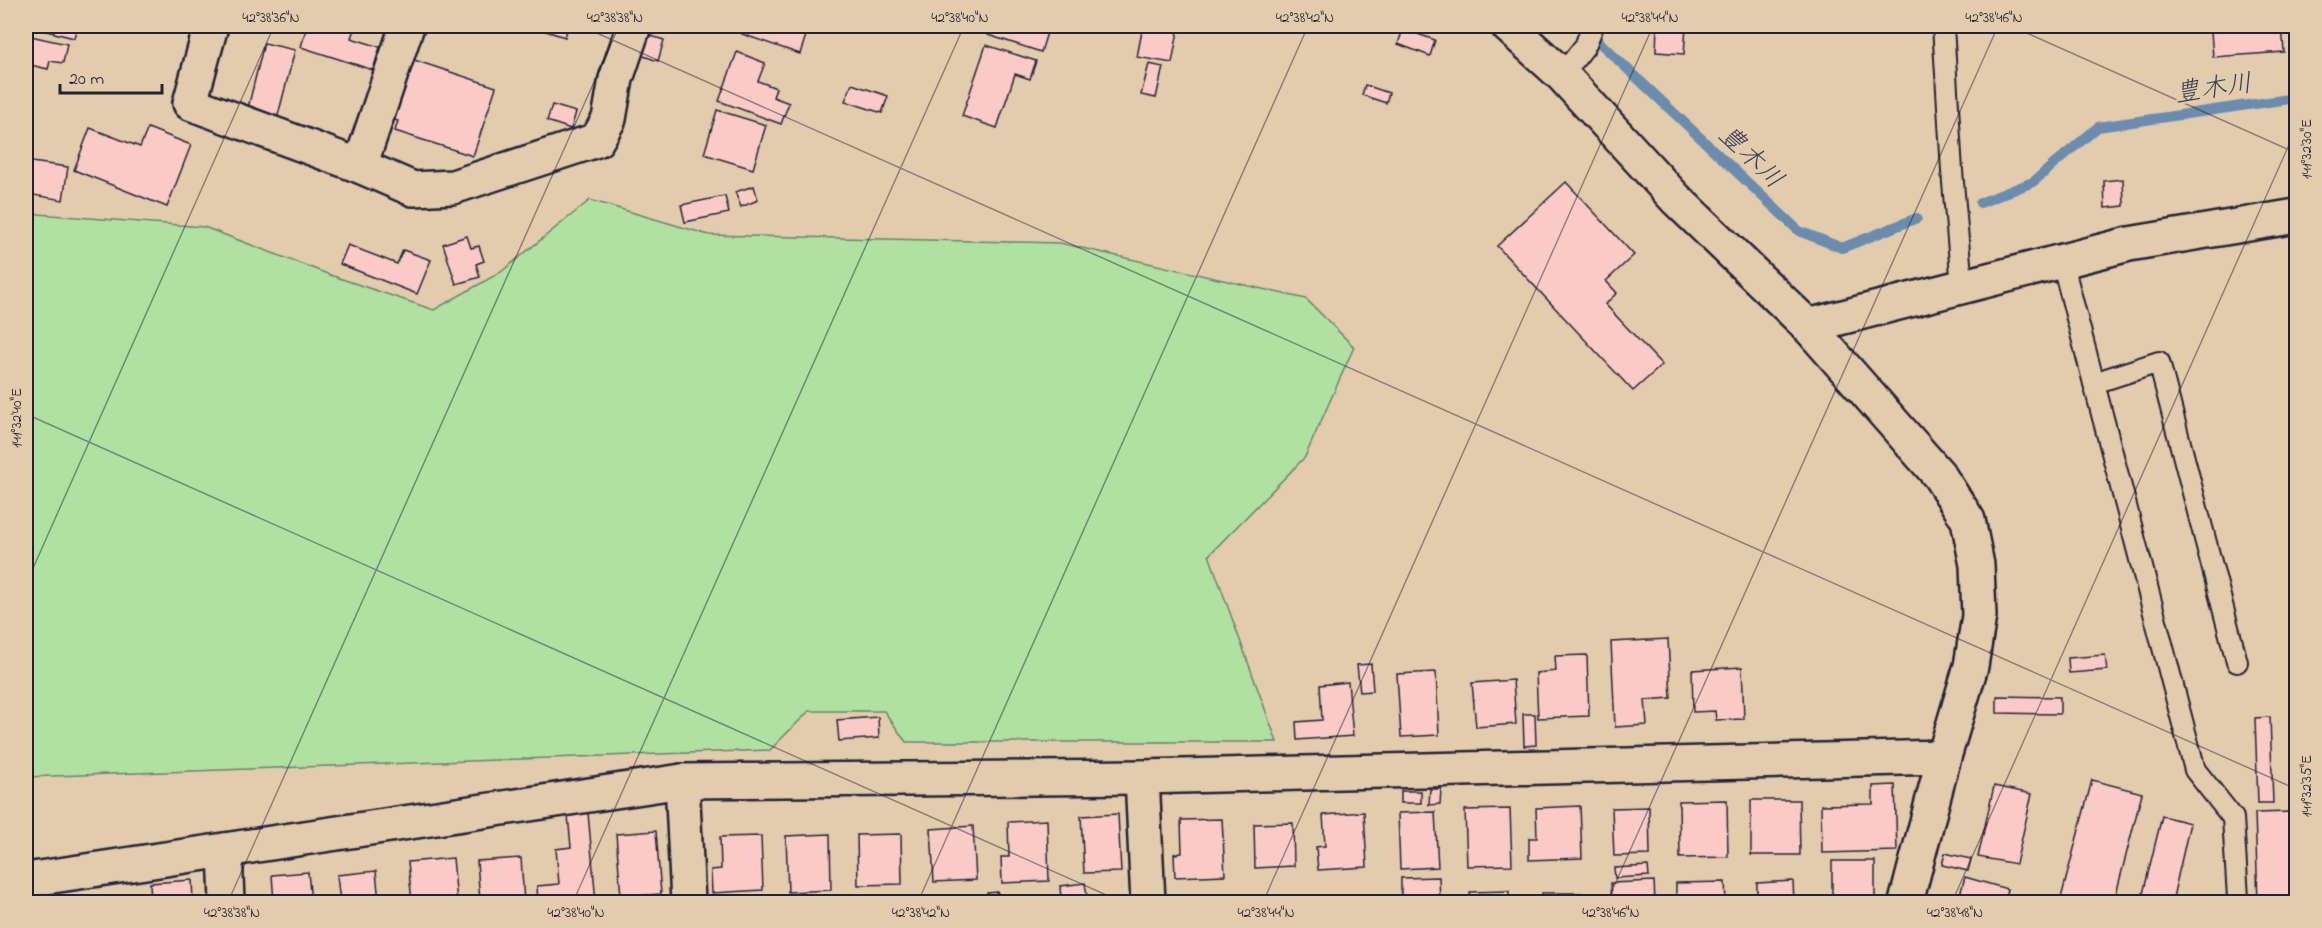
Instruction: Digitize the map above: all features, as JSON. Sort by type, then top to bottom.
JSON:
[{"type":"street","points":[[211,26],[190,104],[360,166],[413,189],[453,187],[597,141],[609,119],[616,79],[634,26]]},
{"type":"street","points":[[360,166],[407,26]]},
{"type":"street","points":[[1508,26],[1562,75],[1676,199],[1808,326],[1939,474],[1968,520],[1977,565],[1979,616],[1971,666],[1944,757],[1906,903]]},
{"type":"street","points":[[1808,326],[2129,244],[2296,216]]},
{"type":"street","points":[[26,880],[682,781],[1142,777],[1944,757]]},
{"type":"street","points":[[1142,777],[1148,903]]},
{"type":"street","points":[[682,781],[688,903]]},
{"type":"street","points":[[225,850],[226,903]]},
{"type":"lane","points":[[1562,75],[1585,46],[1593,26]]},
{"type":"lane","points":[[1944,26],[1952,171],[1962,286]]},
{"type":"lane","points":[[2062,261],[2195,770],[2233,818],[2238,898]]},
{"type":"lane","points":[[2094,383],[2159,362],[2237,662]]},
{"type":"green space","points":[[590,200],[709,235],[1060,243],[1306,299],[1354,347],[1305,457],[1209,555],[1277,742],[906,742],[884,711],[809,711],[770,750],[26,777],[26,213],[204,227],[333,276],[434,310],[501,272]]},
{"type":"building","points":[[27,26],[77,26],[74,38]]},
{"type":"building","points":[[307,26],[355,26],[351,38],[380,47],[373,70],[301,47]]},
{"type":"building","points":[[530,26],[568,26],[565,37]]},
{"type":"building","points":[[745,26],[809,26],[800,54],[742,34]]},
{"type":"building","points":[[991,26],[1049,26],[1041,52],[988,35]]},
{"type":"building","points":[[1143,26],[1179,26],[1172,63],[1137,57]]},
{"type":"building","points":[[1657,26],[1686,26],[1684,54],[1656,52]]},
{"type":"building","points":[[2225,26],[2282,26],[2284,52],[2213,57],[2211,32],[2225,30]]},
{"type":"building","points":[[1403,29],[1435,40],[1430,56],[1398,44]]},
{"type":"building","points":[[645,34],[664,40],[658,61],[638,54]]},
{"type":"building","points":[[26,35],[67,44],[63,63],[50,61],[48,69],[26,64]]},
{"type":"building","points":[[264,43],[295,50],[277,119],[247,112]]},
{"type":"building","points":[[986,45],[1036,61],[1030,79],[1015,74],[997,128],[962,116]]},
{"type":"building","points":[[737,52],[765,63],[758,81],[776,88],[773,97],[789,103],[781,124],[719,101]]},
{"type":"building","points":[[411,59],[496,87],[473,156],[395,131],[398,121],[392,119]]},
{"type":"building","points":[[1149,64],[1163,67],[1156,98],[1141,95]]},
{"type":"building","points":[[852,84],[888,96],[882,113],[845,101]]},
{"type":"building","points":[[1365,85],[1389,93],[1386,103],[1362,95]]},
{"type":"building","points":[[552,105],[576,112],[571,129],[547,121]]},
{"type":"building","points":[[717,110],[766,125],[753,169],[704,154]]},
{"type":"building","points":[[90,128],[140,147],[148,128],[191,145],[167,207],[74,170]]},
{"type":"building","points":[[31,162],[68,167],[63,200],[27,194]]},
{"type":"building","points":[[2123,179],[2124,206],[2105,208],[2104,181]]},
{"type":"building","points":[[1566,182],[1634,255],[1606,281],[1617,293],[1605,304],[1662,365],[1633,391],[1497,246]]},
{"type":"building","points":[[754,186],[758,200],[741,207],[735,192]]},
{"type":"building","points":[[725,196],[729,213],[685,222],[681,205]]},
{"type":"building","points":[[467,236],[471,248],[479,246],[484,261],[476,264],[480,277],[456,284],[443,244]]},
{"type":"building","points":[[348,245],[397,264],[403,250],[431,260],[417,294],[340,264]]},
{"type":"building","points":[[1668,639],[1671,698],[1645,700],[1647,725],[1615,727],[1611,642]]},
{"type":"building","points":[[1587,655],[1589,716],[1538,718],[1536,673],[1556,671],[1555,656]]},
{"type":"building","points":[[2105,655],[2107,670],[2069,673],[2068,658]]},
{"type":"building","points":[[1371,664],[1373,691],[1360,692],[1357,665]]},
{"type":"building","points":[[1742,667],[1744,719],[1716,720],[1715,711],[1693,712],[1692,670]]},
{"type":"building","points":[[1436,672],[1439,735],[1401,737],[1397,674]]},
{"type":"building","points":[[1513,680],[1516,724],[1476,727],[1472,683]]},
{"type":"building","points":[[1348,682],[1353,736],[1297,740],[1296,722],[1322,720],[1320,685]]},
{"type":"building","points":[[1997,696],[2060,697],[2060,714],[1997,713]]},
{"type":"building","points":[[1523,714],[1535,714],[1536,745],[1524,746]]},
{"type":"building","points":[[878,717],[879,738],[839,741],[837,720]]},
{"type":"building","points":[[2270,717],[2273,803],[2258,803],[2255,718]]},
{"type":"building","points":[[2092,780],[2142,793],[2114,902],[2060,902]]},
{"type":"building","points":[[1895,785],[1897,851],[1822,853],[1821,805],[1873,804],[1873,786]]},
{"type":"building","points":[[1994,786],[2032,794],[2016,864],[1978,857]]},
{"type":"building","points":[[1430,789],[1441,789],[1440,804],[1429,805]]},
{"type":"building","points":[[1401,791],[1421,791],[1421,803],[1401,803]]},
{"type":"building","points":[[1727,800],[1728,857],[1680,858],[1679,801]]},
{"type":"building","points":[[1751,800],[1799,800],[1800,855],[1751,855]]},
{"type":"building","points":[[1580,806],[1582,858],[1529,860],[1529,838],[1537,838],[1536,808]]},
{"type":"building","points":[[1649,807],[1650,855],[1614,856],[1612,808]]},
{"type":"building","points":[[1510,809],[1512,865],[1467,866],[1465,810]]},
{"type":"building","points":[[1364,812],[1367,867],[1318,870],[1316,847],[1325,846],[1323,815]]},
{"type":"building","points":[[1435,812],[1438,867],[1400,869],[1398,813]]},
{"type":"building","points":[[2292,812],[2296,899],[2282,900],[2282,902],[2258,902],[2255,813]]},
{"type":"building","points":[[588,813],[596,902],[538,902],[537,886],[559,884],[556,849],[571,847],[568,815]]},
{"type":"building","points":[[1118,814],[1121,872],[1084,873],[1081,816]]},
{"type":"building","points":[[2162,816],[2190,823],[2172,902],[2141,902]]},
{"type":"building","points":[[1222,819],[1225,875],[1175,877],[1174,854],[1182,853],[1181,820]]},
{"type":"building","points":[[1047,820],[1049,881],[1002,883],[1001,857],[1009,857],[1008,822]]},
{"type":"building","points":[[1293,823],[1294,866],[1255,868],[1254,824]]},
{"type":"building","points":[[973,826],[976,880],[934,882],[931,829]]},
{"type":"building","points":[[656,831],[661,894],[621,897],[616,834]]},
{"type":"building","points":[[830,834],[831,890],[788,892],[786,836]]},
{"type":"building","points":[[901,834],[902,884],[858,885],[857,835]]},
{"type":"building","points":[[761,836],[763,890],[712,893],[711,870],[721,869],[720,837]]},
{"type":"building","points":[[1945,853],[1971,859],[1968,871],[1942,865]]},
{"type":"building","points":[[453,858],[457,902],[412,902],[408,862]]},
{"type":"building","points":[[521,858],[524,902],[480,902],[477,861]]},
{"type":"building","points":[[1832,861],[1875,861],[1875,902],[1832,902]]},
{"type":"building","points":[[1648,866],[1649,876],[1615,878],[1614,868]]},
{"type":"building","points":[[376,871],[379,902],[340,902],[337,875]]},
{"type":"building","points":[[308,872],[311,902],[274,902],[272,875]]},
{"type":"building","points":[[1439,877],[1440,902],[1401,902],[1401,878]]},
{"type":"building","points":[[1965,877],[2007,889],[2004,902],[1958,902]]},
{"type":"building","points":[[192,880],[193,902],[151,902],[150,883]]},
{"type":"building","points":[[1654,881],[1655,902],[1612,902],[1611,883]]},
{"type":"building","points":[[1793,881],[1794,902],[1757,902],[1757,883]]},
{"type":"building","points":[[1725,882],[1726,902],[1676,902],[1676,883]]},
{"type":"building","points":[[1085,883],[1087,896],[1061,899],[1060,886]]},
{"type":"building","points":[[1509,891],[1509,902],[1471,902],[1470,892]]},
{"type":"building","points":[[998,892],[998,902],[987,902],[987,893]]},
{"type":"building","points":[[1542,893],[1582,893],[1583,902],[1542,902]]},
{"type":"building","points":[[978,897],[978,902],[935,902],[935,899]]},
{"type":"building","points":[[771,900],[771,902],[714,902],[714,901]]},
{"type":"waterway","name":"豊木川","points":[[1582,26],[1799,231],[1842,248],[1917,218]]},
{"type":"waterway","name":"豊木川","points":[[1980,203],[2033,182],[2098,127],[2296,98]]}]
